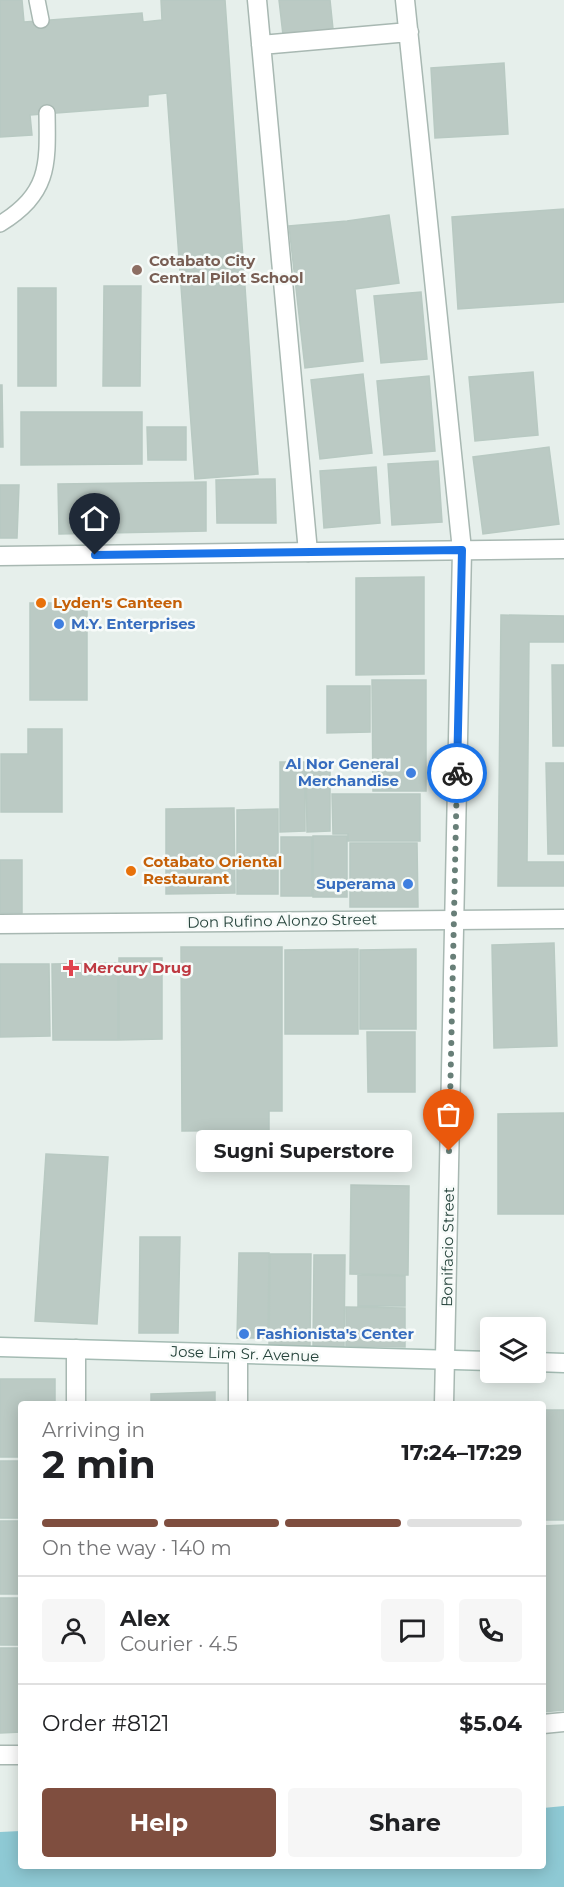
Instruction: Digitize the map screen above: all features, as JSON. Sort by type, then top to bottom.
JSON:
[{"type":"street","points":[[257,0],[308,552]]},
{"type":"street","name":"Bonifacio Street","points":[[405,0],[462,550],[444,1401]]},
{"type":"street","points":[[261,45],[409,32]]},
{"type":"street","points":[[0,556],[564,549]]},
{"type":"street","name":"Don Rufino Alonzo Street","points":[[0,924],[564,919]]},
{"type":"street","name":"Jose Lim Sr. Avenue","points":[[0,1347],[480,1361]]},
{"type":"street","points":[[76,1349],[76,1401]]},
{"type":"street","points":[[238,1354],[238,1401]]},
{"type":"street","points":[[546,1362],[564,1363]]},
{"type":"street","points":[[546,1724],[564,1722]]},
{"type":"street","points":[[0,1755],[18,1755]]},
{"type":"lane","points":[[37,0],[41,20]]},
{"type":"lane","points":[[0,224],[19,212],[39,188],[48,159],[47,113]]},
{"type":"water","points":[[564,1806],[564,1887],[0,1887],[0,1832],[18,1831],[18,1869],[546,1869],[546,1808]]},
{"type":"building","points":[[0,0],[22,0],[24,22],[142,13],[143,22],[162,20],[161,0],[225,0],[258,474],[195,479],[167,93],[148,95],[148,106],[30,115],[32,135],[0,137]]},
{"type":"building","points":[[279,0],[330,0],[333,29],[283,35]]},
{"type":"building","points":[[504,63],[508,134],[435,138],[431,68]]},
{"type":"building","points":[[564,209],[564,302],[458,309],[452,217]]},
{"type":"building","points":[[389,215],[399,283],[355,289],[363,361],[305,368],[289,226]]},
{"type":"building","points":[[104,286],[141,286],[140,386],[103,386]]},
{"type":"building","points":[[18,288],[56,288],[56,386],[18,386]]},
{"type":"building","points":[[421,292],[427,359],[381,363],[374,296]]},
{"type":"building","points":[[533,372],[538,435],[475,441],[469,377]]},
{"type":"building","points":[[363,374],[372,453],[320,459],[311,380]]},
{"type":"building","points":[[429,376],[435,451],[384,455],[377,381]]},
{"type":"building","points":[[0,385],[2,385],[3,447],[0,447]]},
{"type":"building","points":[[21,412],[142,412],[142,464],[21,465]]},
{"type":"building","points":[[147,427],[186,427],[186,460],[148,460]]},
{"type":"building","points":[[549,447],[559,524],[483,534],[473,457]]},
{"type":"building","points":[[438,461],[442,522],[392,525],[388,464]]},
{"type":"building","points":[[376,467],[380,523],[324,528],[320,471]]},
{"type":"building","points":[[275,479],[276,523],[217,523],[216,480]]},
{"type":"building","points":[[206,482],[206,531],[59,534],[58,484]]},
{"type":"building","points":[[0,485],[19,485],[17,538],[0,538]]},
{"type":"building","points":[[424,577],[424,674],[356,675],[356,578]]},
{"type":"building","points":[[30,603],[87,603],[87,700],[30,700]]},
{"type":"building","points":[[501,615],[564,616],[564,642],[529,642],[527,862],[564,862],[564,886],[498,886]]},
{"type":"building","points":[[552,665],[564,665],[564,746],[553,746]]},
{"type":"building","points":[[372,680],[426,680],[426,791],[373,791]]},
{"type":"building","points":[[327,686],[370,686],[370,732],[327,733]]},
{"type":"building","points":[[28,729],[62,729],[62,812],[1,812],[1,754],[28,754]]},
{"type":"building","points":[[280,762],[305,762],[305,831],[280,832]]},
{"type":"building","points":[[306,762],[330,762],[330,831],[307,832]]},
{"type":"building","points":[[546,763],[564,763],[564,854],[548,854]]},
{"type":"building","points":[[332,794],[420,794],[420,841],[348,841],[348,834],[333,834]]},
{"type":"building","points":[[234,808],[235,893],[166,894],[166,809]]},
{"type":"building","points":[[278,809],[278,894],[237,894],[237,810]]},
{"type":"building","points":[[313,836],[347,836],[347,897],[313,897]]},
{"type":"building","points":[[281,837],[312,837],[312,896],[281,896]]},
{"type":"building","points":[[350,843],[417,843],[418,907],[350,907]]},
{"type":"building","points":[[0,860],[22,860],[22,913],[0,913]]},
{"type":"building","points":[[554,943],[557,1046],[494,1048],[492,945]]},
{"type":"building","points":[[181,947],[282,947],[282,1111],[269,1111],[269,1130],[182,1131]]},
{"type":"building","points":[[358,949],[358,1034],[285,1034],[285,950]]},
{"type":"building","points":[[416,949],[416,1029],[360,1029],[360,950]]},
{"type":"building","points":[[119,958],[162,958],[162,1039],[119,1040]]},
{"type":"building","points":[[118,963],[118,1040],[53,1040],[52,964]]},
{"type":"building","points":[[0,964],[49,964],[50,1036],[0,1037]]},
{"type":"building","points":[[367,1032],[415,1032],[415,1092],[368,1092]]},
{"type":"building","points":[[564,1113],[564,1214],[498,1214],[498,1114]]},
{"type":"building","points":[[46,1154],[108,1157],[97,1324],[35,1321]]},
{"type":"building","points":[[351,1185],[409,1186],[408,1275],[350,1274]]},
{"type":"building","points":[[140,1237],[180,1237],[178,1333],[139,1333]]},
{"type":"building","points":[[239,1253],[269,1253],[268,1338],[237,1338]]},
{"type":"building","points":[[270,1254],[311,1254],[310,1346],[269,1345]]},
{"type":"building","points":[[314,1255],[345,1255],[344,1348],[313,1348]]},
{"type":"building","points":[[358,1275],[405,1276],[405,1306],[358,1306]]},
{"type":"building","points":[[346,1307],[405,1308],[405,1347],[346,1346]]},
{"type":"building","points":[[0,1379],[55,1379],[55,1401],[18,1401],[18,1457],[0,1457]]},
{"type":"building","points":[[215,1392],[215,1401],[151,1401],[151,1394]]},
{"type":"building","points":[[546,1410],[564,1410],[564,1520],[546,1520]]},
{"type":"building","points":[[0,1461],[18,1461],[18,1518],[0,1518]]},
{"type":"building","points":[[0,1521],[18,1521],[18,1594],[0,1594]]},
{"type":"building","points":[[564,1525],[564,1710],[546,1712],[546,1526]]},
{"type":"building","points":[[0,1598],[18,1598],[18,1645],[0,1645]]},
{"type":"building","points":[[0,1648],[18,1648],[18,1732],[0,1733]]},
{"type":"way so far","points":[[449,1151],[457,773]]},
{"type":"place","name":"Cotabato City Central Pilot School","points":[[137,270]]},
{"type":"place","name":"Lyden's Canteen","points":[[41,603]]},
{"type":"place","name":"M.Y. Enterprises","points":[[59,624]]},
{"type":"place","name":"Al Nor General Merchandise","points":[[411,773]]},
{"type":"place","name":"Cotabato Oriental Restaurant","points":[[131,871]]},
{"type":"place","name":"Superama","points":[[408,884]]},
{"type":"place","name":"Mercury Drug","points":[[71,968]]},
{"type":"place","name":"Sugni Superstore","points":[[449,1151]]},
{"type":"place","name":"Fashionista's Center","points":[[244,1334]]},
{"type":"route","points":[[95,555],[462,550],[457,773]]}]
